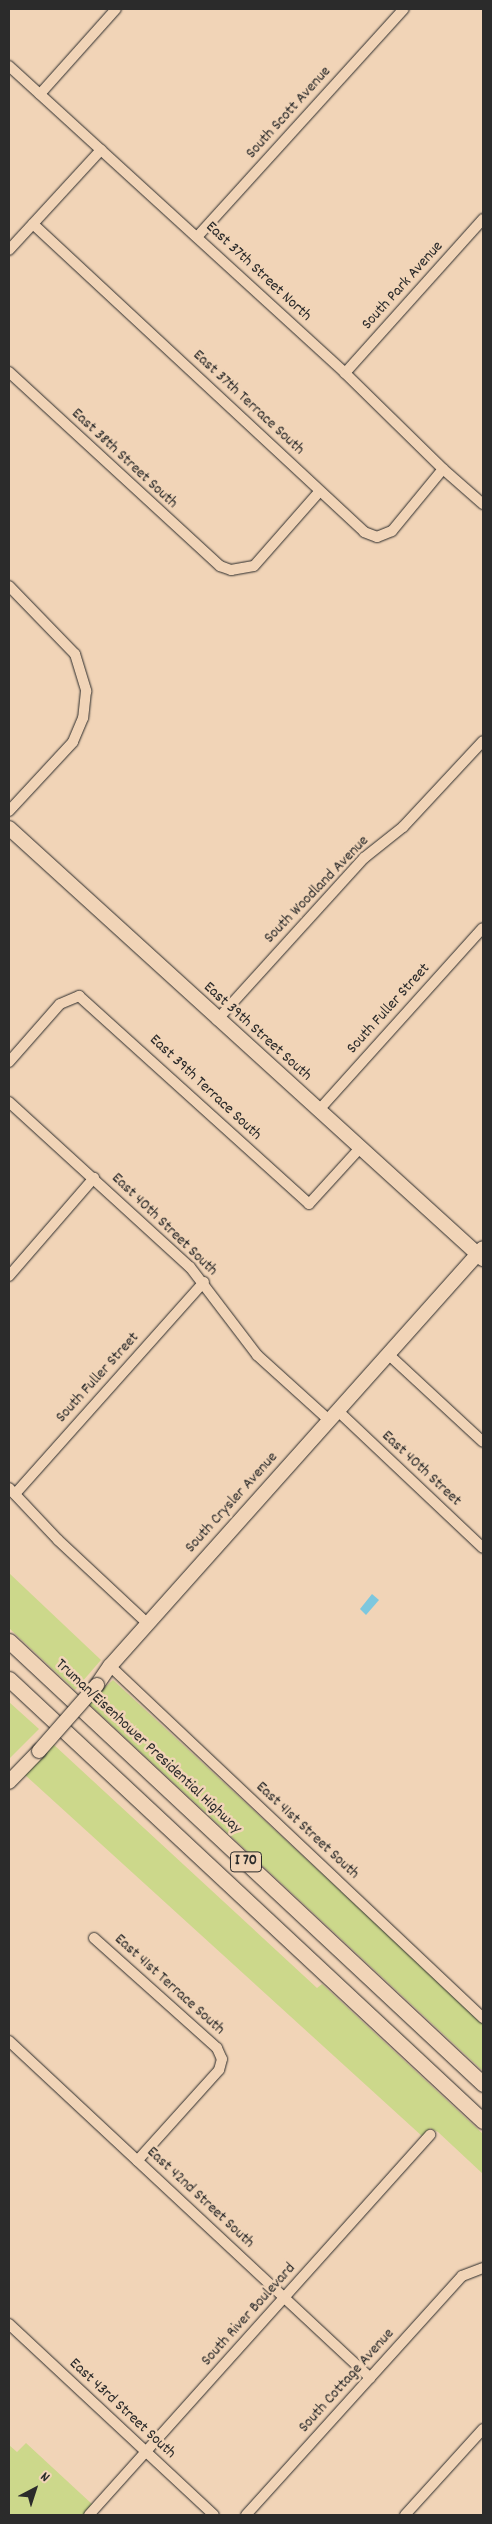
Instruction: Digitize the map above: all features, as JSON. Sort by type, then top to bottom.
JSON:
[{"type":"highway","name":"Truman/Eisenhower Presidential Highway","points":[[9,1641],[483,2084]]},
{"type":"highway","name":"I 70","points":[[9,1680],[483,2121]]},
{"type":"main road","name":"East 39th Street South","points":[[9,828],[217,1020],[481,1254]]},
{"type":"main road","name":"South Crysler Avenue","points":[[9,1782],[39,1751],[97,1685],[110,1666],[388,1354],[481,1254]]},
{"type":"street","points":[[40,94],[116,9]]},
{"type":"street","name":"South Scott Avenue","points":[[197,237],[404,9]]},
{"type":"street","name":"East 37th Street North","points":[[9,66],[346,373],[442,471],[483,504]]},
{"type":"street","points":[[9,250],[101,150]]},
{"type":"street","name":"South Park Avenue","points":[[346,373],[483,219]]},
{"type":"street","name":"East 37th Terrace South","points":[[33,224],[364,532],[377,537],[392,531],[442,471]]},
{"type":"street","name":"East 38th Street South","points":[[9,372],[220,566],[231,570],[254,566],[319,492]]},
{"type":"street","points":[[9,586],[74,654],[83,674],[85,701],[83,718],[73,742],[9,811]]},
{"type":"street","name":"South Woodland Avenue","points":[[217,1020],[364,858],[403,827],[483,742]]},
{"type":"street","name":"South Fuller Street","points":[[318,1110],[483,928]]},
{"type":"street","name":"East 39th Terrace South","points":[[9,1062],[60,1004],[79,996],[309,1204],[360,1148]]},
{"type":"street","name":"East 40th Street South","points":[[9,1102],[94,1178],[204,1282],[257,1355],[334,1416]]},
{"type":"street","points":[[9,1276],[94,1178]]},
{"type":"street","name":"South Fuller Street","points":[[12,1491],[204,1282]]},
{"type":"street","points":[[388,1354],[483,1442]]},
{"type":"street","name":"East 40th Street","points":[[334,1416],[483,1548]]},
{"type":"street","points":[[12,1491],[58,1540],[148,1624]]},
{"type":"street","name":"East 41st Street South","points":[[110,1666],[483,2018]]},
{"type":"street","name":"East 41st Terrace South","points":[[94,1938],[217,2048],[220,2056],[219,2070],[137,2161]]},
{"type":"street","name":"East 42nd Street South","points":[[9,2041],[370,2378]]},
{"type":"street","name":"South River Boulevard","points":[[89,2515],[430,2135]]},
{"type":"street","name":"South Cottage Avenue","points":[[246,2515],[462,2276],[478,2269]]},
{"type":"street","name":"East 43rd Street South","points":[[9,2324],[147,2450],[214,2515]]},
{"type":"street","points":[[406,2515],[483,2429]]},
{"type":"green space","points":[[9,1573],[101,1660],[75,1690],[9,1628]]},
{"type":"green space","points":[[113,1680],[483,2023],[483,2071],[88,1703]]},
{"type":"green space","points":[[9,1702],[39,1729],[9,1759]]},
{"type":"green space","points":[[53,1744],[317,1988],[322,1984],[483,2134],[483,2174],[438,2132],[430,2128],[423,2137],[24,1774]]},
{"type":"green space","points":[[26,2443],[93,2505],[83,2515],[9,2515],[9,2445],[17,2452]]},
{"type":"water","points":[[372,1594],[379,1600],[366,1615],[360,1609]]}]
